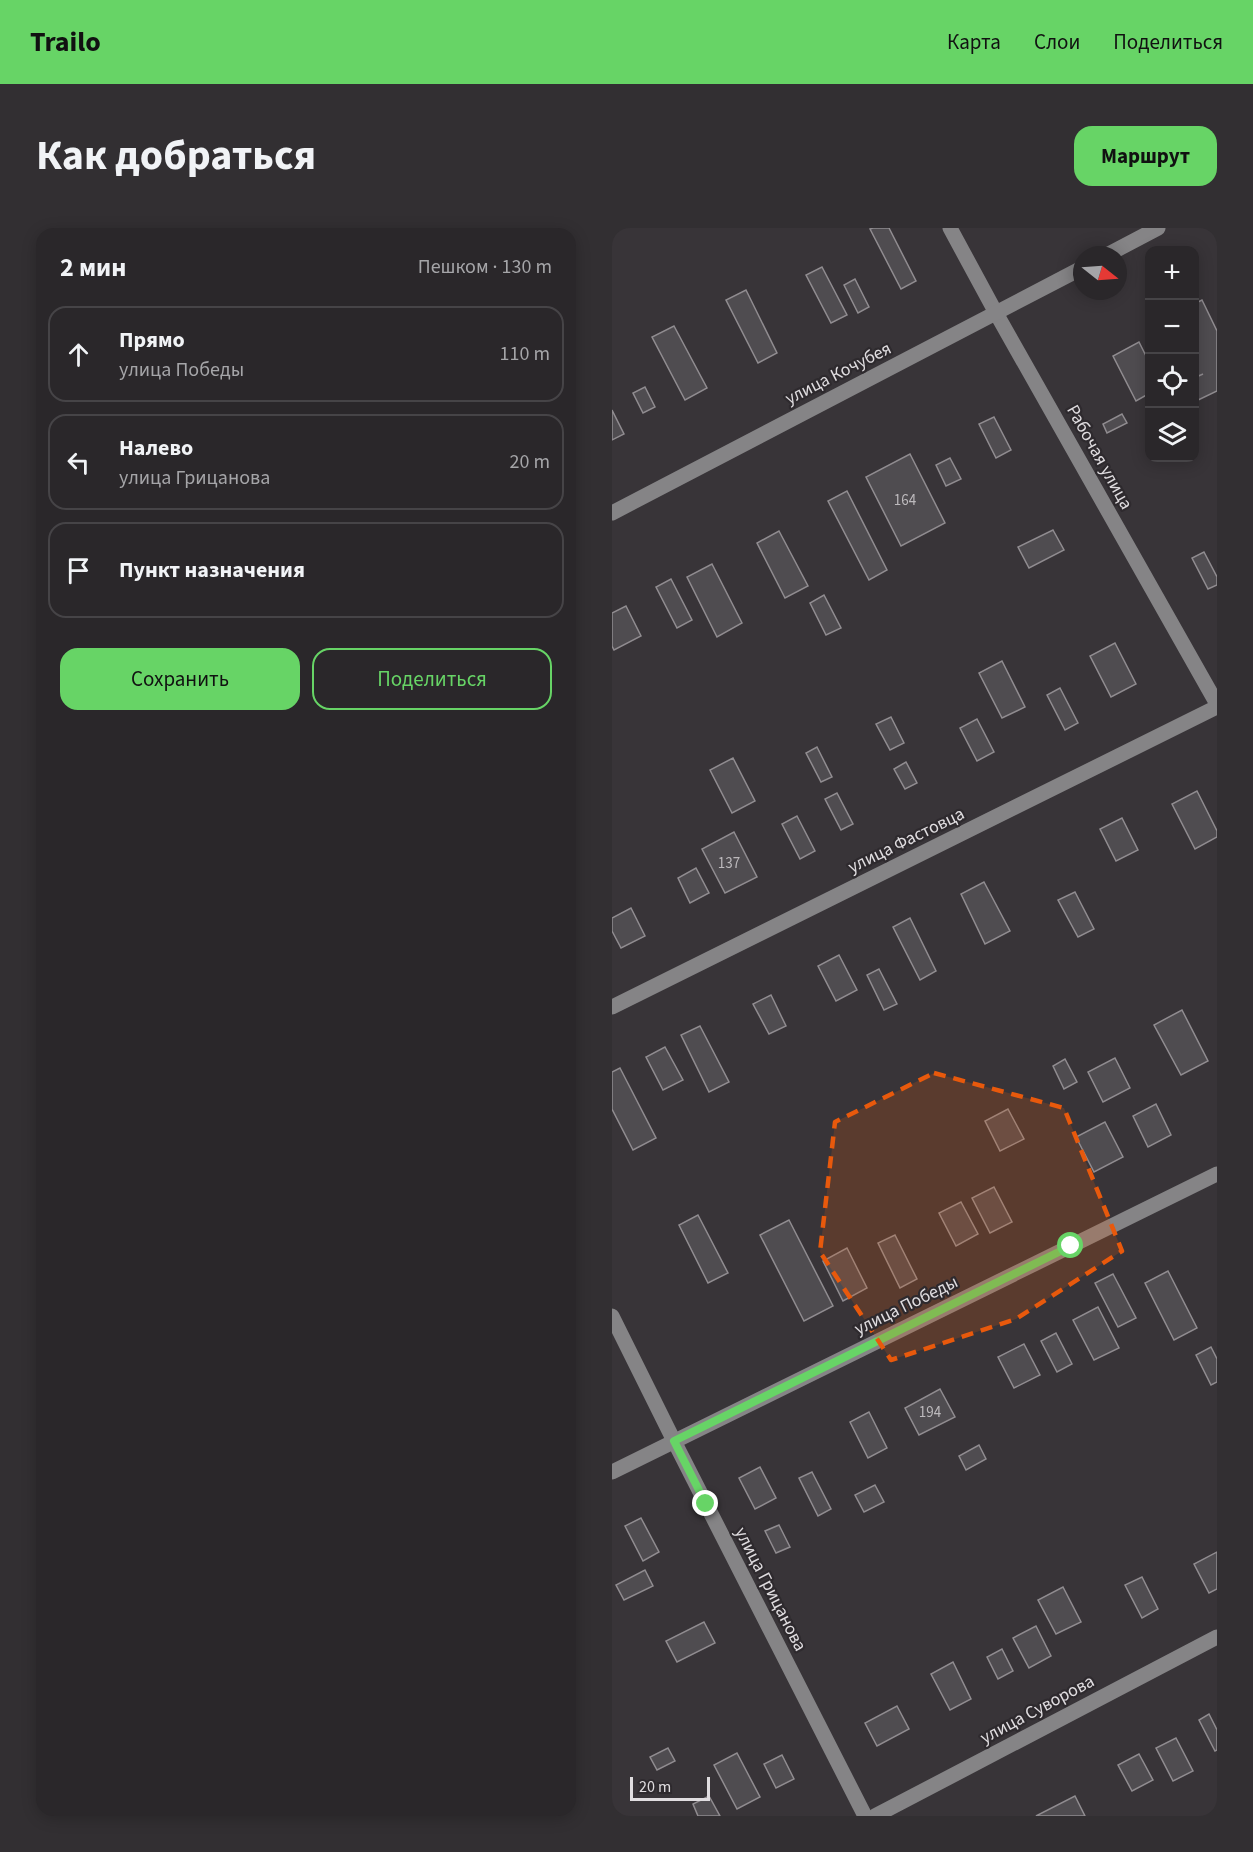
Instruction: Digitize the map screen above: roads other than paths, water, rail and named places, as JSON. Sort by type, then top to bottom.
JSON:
[{"type":"street","name":"Рабочая улица","points":[[950,228],[1217,706]]},
{"type":"street","points":[[1124,246],[1158,228]]},
{"type":"street","name":"улица Кочубея","points":[[612,513],[1073,273]]},
{"type":"street","name":"улица Фастовца","points":[[612,1007],[1217,706]]},
{"type":"street","name":"улица Победы","points":[[612,1472],[1217,1174]]},
{"type":"street","name":"улица Грицанова","points":[[612,1316],[865,1816]]},
{"type":"street","name":"улица Суворова","points":[[875,1816],[1217,1637]]}]
